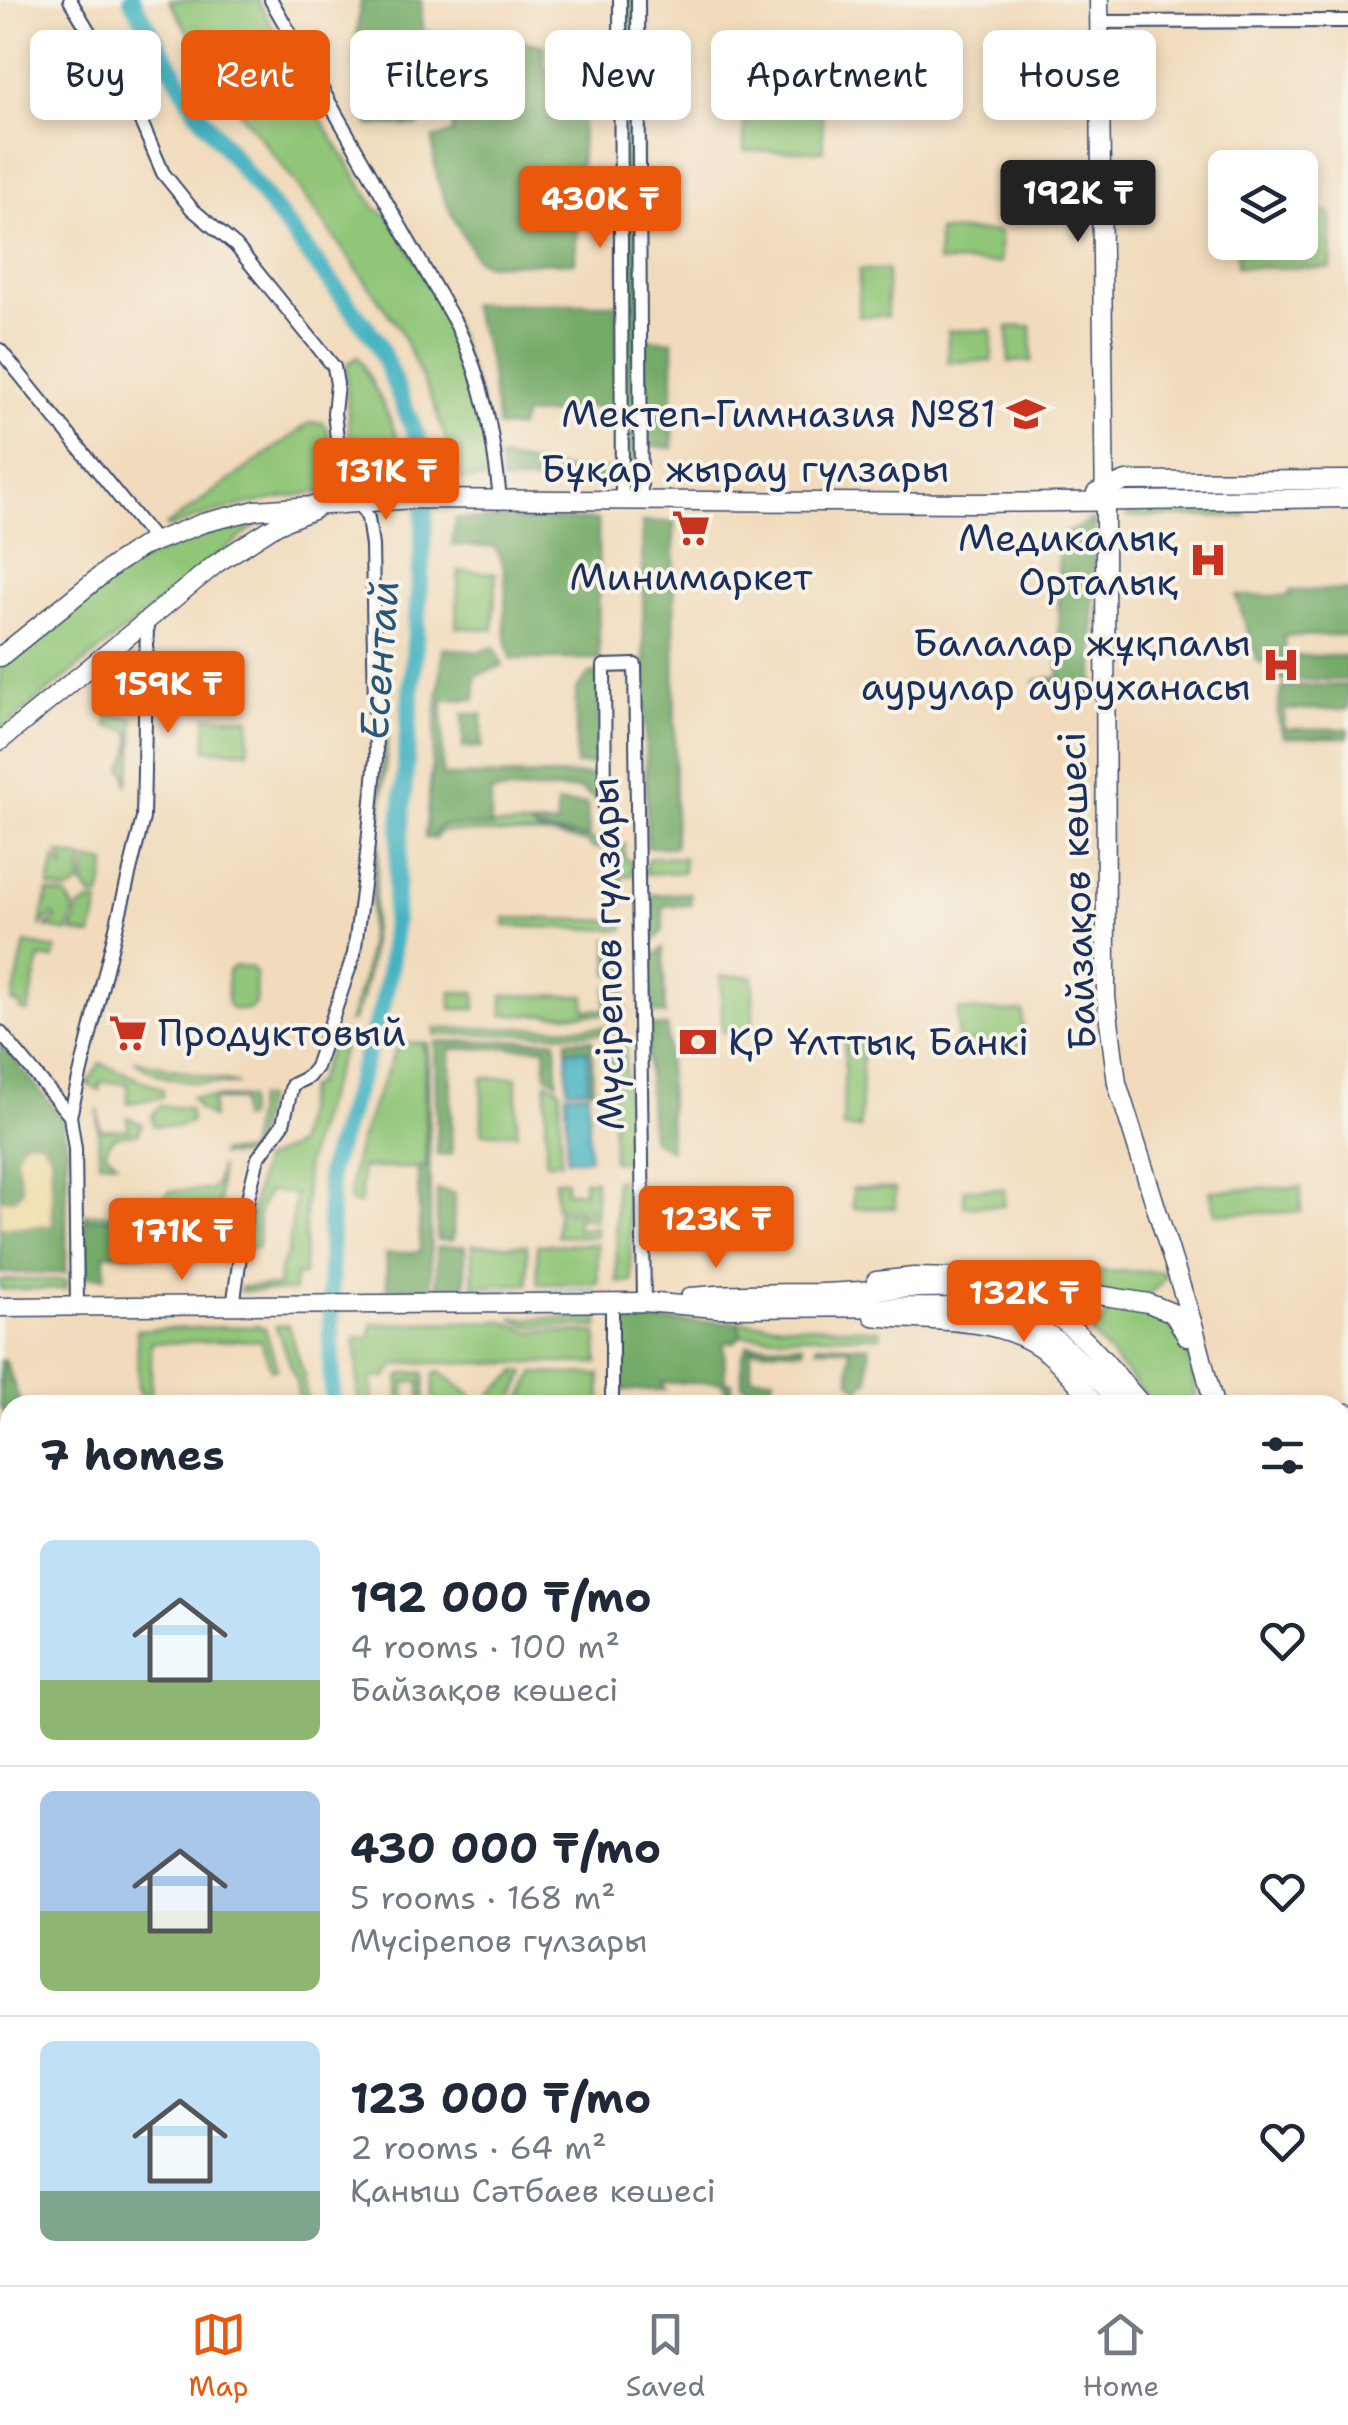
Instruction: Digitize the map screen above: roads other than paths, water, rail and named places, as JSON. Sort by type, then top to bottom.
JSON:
[{"type":"street","points":[[70,0],[135,108],[163,173],[192,209],[236,246],[334,367],[340,462],[344,478],[368,518],[375,592],[376,758],[354,954],[316,1067],[308,1077],[292,1085],[282,1124],[258,1158],[248,1198],[233,1307]]},
{"type":"street","points":[[270,0],[357,147],[471,356],[491,419],[500,500]]},
{"type":"street","name":"Байзақов көшесі","points":[[1099,0],[1105,495],[1104,942],[1110,1042],[1117,1083],[1211,1395]]},
{"type":"street","points":[[620,30],[620,3],[638,3],[638,30]]},
{"type":"street","points":[[1099,22],[1348,22]]},
{"type":"street","points":[[620,120],[622,367],[632,501]]},
{"type":"street","points":[[632,501],[640,368],[639,120]]},
{"type":"street","points":[[621,271],[640,271]]},
{"type":"street","points":[[0,350],[155,541]]},
{"type":"street","points":[[622,367],[640,368]]},
{"type":"street","name":"Бұқар жырау гүлзары","points":[[1105,495],[1126,482],[1348,480]]},
{"type":"street","name":"Бұқар жырау гүлзары","points":[[0,658],[114,565],[155,541],[228,516],[276,516],[358,500],[1072,502],[1105,495],[1348,498]]},
{"type":"street","name":"Бұқар жырау гүлзары","points":[[0,742],[276,516]]},
{"type":"street","points":[[77,1307],[75,1149],[70,1116],[143,818],[147,623]]},
{"type":"street","name":"Мүсірепов гүлзары","points":[[605,812],[604,666],[634,665],[644,1302]]},
{"type":"street","points":[[0,1032],[70,1116]]},
{"type":"street","points":[[1148,1303],[1161,1293],[1175,1269]]},
{"type":"street","points":[[792,1300],[914,1277],[950,1277],[1035,1283],[1148,1303],[1174,1314],[1183,1326],[1202,1395]]},
{"type":"street","points":[[792,1300],[998,1293],[1043,1308],[1082,1338],[1133,1395]]},
{"type":"street","points":[[0,1307],[612,1303],[717,1294],[792,1300],[915,1321],[979,1323],[1009,1330],[1057,1361],[1087,1395]]},
{"type":"street","points":[[916,1298],[1021,1317],[1068,1347],[1112,1395]]},
{"type":"street","points":[[612,1303],[612,1395]]},
{"type":"water","points":[[567,1050],[588,1050],[588,1089],[567,1089]]},
{"type":"water","points":[[566,1093],[588,1093],[589,1159],[567,1159]]},
{"type":"waterway","name":"Есентай","points":[[132,0],[197,111],[377,341],[423,452],[424,525],[390,968],[382,1007],[329,1170],[332,1395]]},
{"type":"waterway","points":[[538,1291],[596,1290]]},
{"type":"waterway","points":[[473,1291],[520,1291]]},
{"type":"place","name":"Мектеп-Гимназия №81","points":[[1026,414]]},
{"type":"place","name":"Минимаркет","points":[[691,528]]},
{"type":"place","name":"Медикалық Орталық","points":[[1208,560]]},
{"type":"place","name":"Балалар жұқпалы аурулар ауруханасы","points":[[1281,665]]},
{"type":"place","name":"Продуктовый","points":[[128,1033]]},
{"type":"place","name":"ҚР Ұлттық Банкі","points":[[698,1042]]}]
